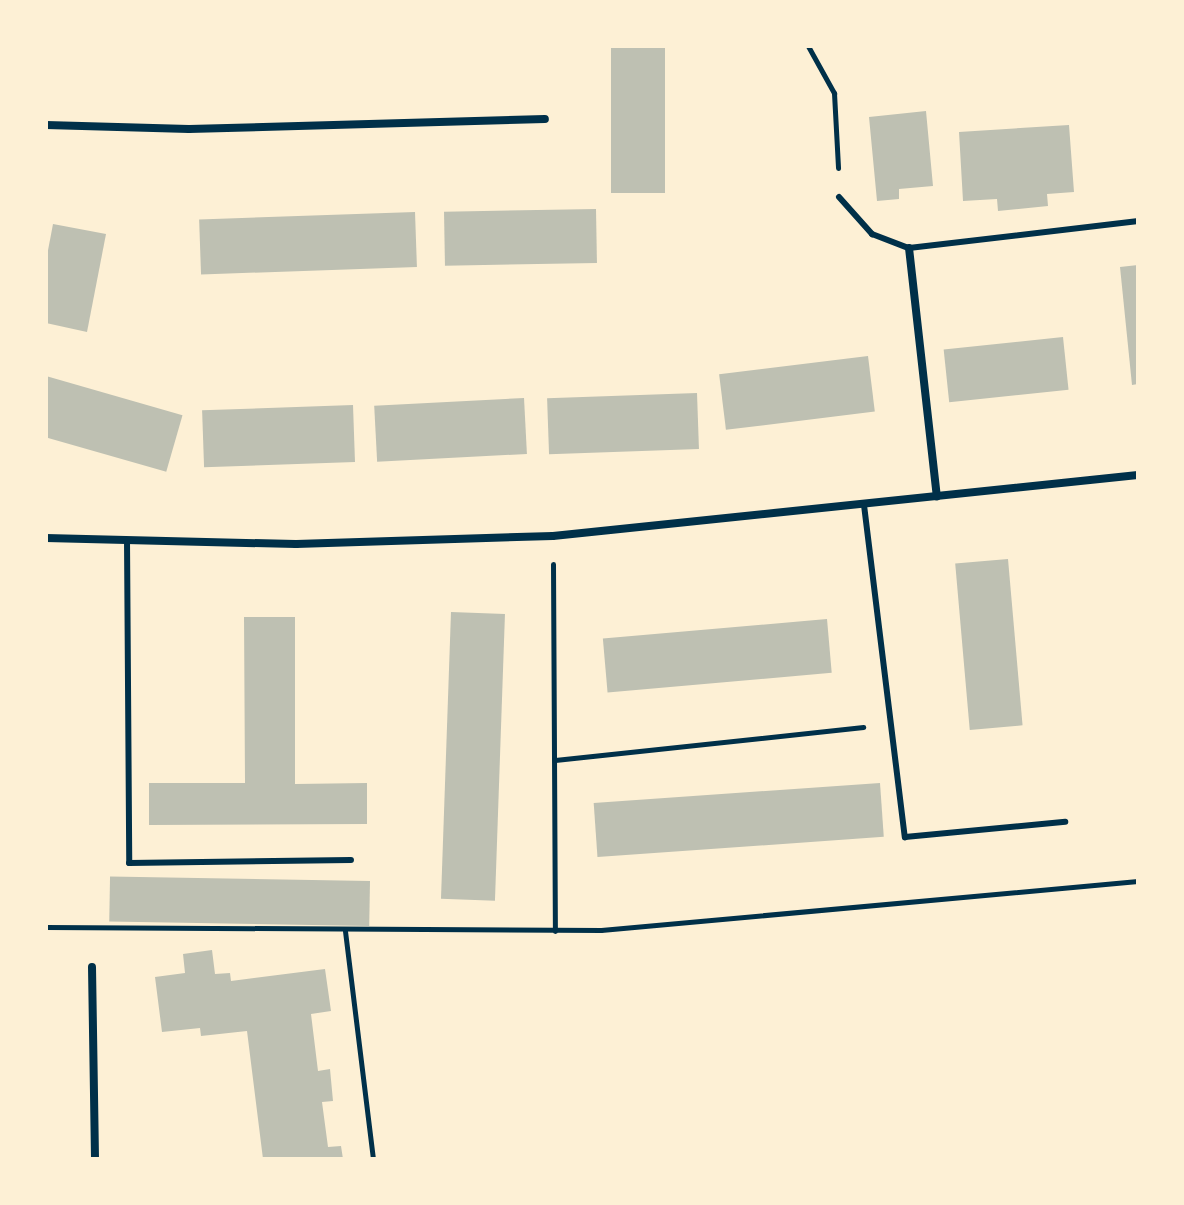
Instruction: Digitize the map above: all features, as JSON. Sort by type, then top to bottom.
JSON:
[{"type":"street","points":[[46,125],[189,129],[545,119]]},
{"type":"street","points":[[909,248],[937,496]]},
{"type":"street","points":[[46,538],[296,544],[553,536],[1138,475]]},
{"type":"street","points":[[92,967],[95,1159]]},
{"type":"lane","points":[[839,197],[872,234],[909,248],[1138,221]]},
{"type":"lane","points":[[864,505],[905,837],[1065,822]]},
{"type":"lane","points":[[127,540],[129,863],[351,860]]},
{"type":"path","points":[[808,46],[834,93],[839,197]]},
{"type":"path","points":[[553,536],[555,931]]},
{"type":"path","points":[[555,760],[891,723]]},
{"type":"path","points":[[46,927],[555,931],[1138,881]]},
{"type":"path","points":[[345,931],[373,1159]]},
{"type":"building","points":[[611,46],[665,46],[665,193],[611,193]]},
{"type":"building","points":[[926,111],[933,186],[899,189],[899,199],[877,201],[869,117]]},
{"type":"building","points":[[1069,125],[1074,192],[1047,194],[1048,206],[998,211],[997,199],[963,201],[959,132]]},
{"type":"building","points":[[596,209],[597,263],[445,266],[444,212]]},
{"type":"building","points":[[415,212],[417,267],[201,275],[199,220]]},
{"type":"building","points":[[53,224],[106,234],[87,332],[46,323],[46,261]]},
{"type":"building","points":[[1138,265],[1138,384],[1132,385],[1120,267]]},
{"type":"building","points":[[1063,337],[1069,390],[949,402],[944,350]]},
{"type":"building","points":[[868,356],[875,412],[726,430],[719,374]]},
{"type":"building","points":[[46,376],[182,415],[166,472],[46,437]]},
{"type":"building","points":[[697,393],[699,449],[549,454],[547,398]]},
{"type":"building","points":[[524,398],[527,454],[377,462],[374,406]]},
{"type":"building","points":[[353,405],[355,462],[204,467],[202,410]]},
{"type":"building","points":[[1008,559],[1023,725],[970,730],[955,564]]},
{"type":"building","points":[[451,612],[505,614],[495,901],[441,899]]},
{"type":"building","points":[[244,617],[295,617],[295,784],[367,783],[367,824],[149,825],[149,783],[245,783]]},
{"type":"building","points":[[827,619],[832,673],[608,692],[603,639]]},
{"type":"building","points":[[880,783],[884,837],[597,857],[594,803]]},
{"type":"building","points":[[110,876],[370,881],[369,926],[109,921]]},
{"type":"building","points":[[212,950],[215,974],[230,973],[231,981],[325,969],[331,1011],[311,1014],[318,1071],[330,1069],[333,1101],[322,1102],[328,1147],[341,1146],[343,1159],[263,1159],[247,1031],[201,1036],[200,1028],[162,1032],[155,977],[185,973],[183,954]]}]
